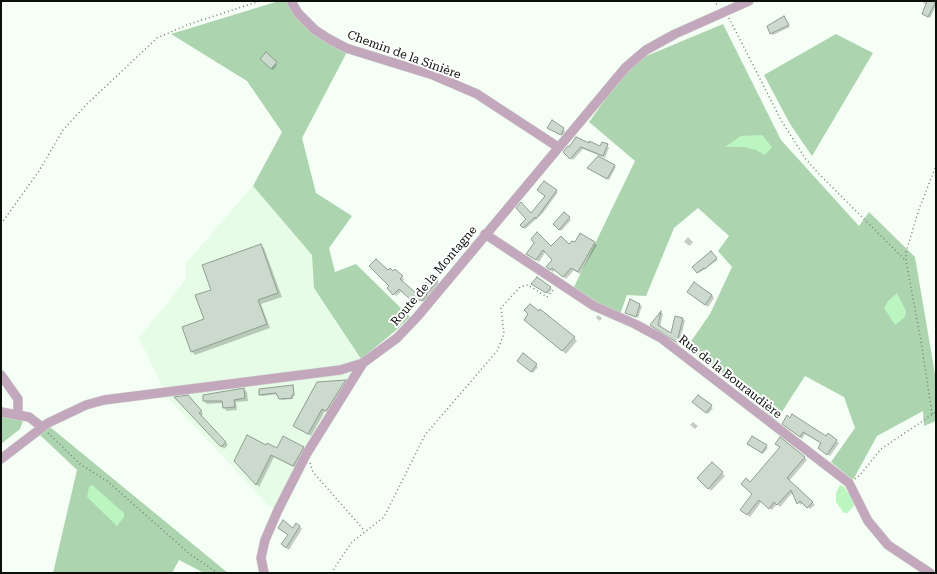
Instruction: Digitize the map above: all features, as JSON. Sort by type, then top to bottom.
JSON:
[{"type":"street","name":"Chemin de la Sinière","points":[[291,1],[298,13],[315,30],[346,48],[433,75],[477,94],[558,147]]},
{"type":"street","name":"Route de la Montagne","points":[[1,459],[42,427],[62,415],[104,400],[340,370],[364,363],[397,338],[417,317],[626,67],[646,50],[675,34],[749,1]]},
{"type":"street","name":"Rue de la Bouraudière","points":[[485,234],[594,306],[635,324],[661,338],[849,483],[868,521],[888,544],[930,573]]},
{"type":"street","points":[[264,573],[261,558],[265,540],[307,453],[364,363]]},
{"type":"street","points":[[1,375],[18,399],[18,415]]},
{"type":"street","points":[[1,412],[29,417],[42,427]]},
{"type":"path","points":[[1,224],[39,171],[63,130],[87,104],[156,38],[187,25],[260,1]]},
{"type":"path","points":[[713,1],[726,11],[781,120],[805,158],[817,172],[906,261]]},
{"type":"path","points":[[932,414],[922,341],[906,261],[906,252],[919,209],[936,166]]},
{"type":"path","points":[[331,573],[352,542],[384,516],[426,435],[497,351],[504,334],[501,308],[520,287],[528,285],[547,297],[559,283]]},
{"type":"path","points":[[849,483],[860,475],[880,449],[936,412]]},
{"type":"path","points":[[42,427],[80,464],[107,481],[191,555],[218,573]]},
{"type":"path","points":[[307,453],[313,472],[365,531]]},
{"type":"shaded area","points":[[279,1],[287,1],[347,52],[302,138],[316,193],[352,216],[329,248],[335,272],[356,264],[410,317],[361,359],[314,288],[312,255],[253,186],[282,132],[247,81],[171,34]]},
{"type":"shaded area","points":[[723,24],[781,140],[859,226],[869,212],[915,257],[936,380],[936,421],[924,426],[923,411],[877,436],[853,480],[831,462],[855,428],[844,397],[805,376],[776,421],[687,347],[710,314],[732,267],[718,251],[729,236],[698,208],[674,228],[646,296],[627,295],[619,317],[574,287],[635,161],[589,122],[632,62]]},
{"type":"shaded area","points":[[836,34],[873,53],[812,156],[790,124],[764,75]]},
{"type":"shaded area","points":[[762,135],[772,147],[765,155],[756,150],[743,147],[725,147],[741,136]]},
{"type":"shaded area","points":[[253,186],[312,255],[314,288],[363,363],[278,510],[270,507],[168,398],[139,338],[186,279],[186,263]]},
{"type":"shaded area","points":[[897,293],[906,311],[905,317],[895,325],[884,308],[888,301]]},
{"type":"shaded area","points":[[1,406],[23,421],[20,429],[1,444]]},
{"type":"shaded area","points":[[50,427],[228,573],[204,573],[179,560],[172,573],[53,573],[77,470],[40,435]]},
{"type":"shaded area","points":[[92,485],[124,513],[124,517],[117,526],[87,497],[89,487]]},
{"type":"shaded area","points":[[840,485],[844,487],[851,497],[854,505],[847,513],[844,513],[836,502],[836,493]]},
{"type":"building","points":[[927,1],[936,1],[928,17],[922,14]]},
{"type":"building","points":[[784,16],[789,25],[770,34],[767,26]]},
{"type":"building","points":[[266,52],[277,62],[271,69],[260,59]]},
{"type":"building","points":[[552,120],[564,128],[561,135],[547,128]]},
{"type":"building","points":[[576,137],[600,146],[602,142],[608,144],[603,156],[581,147],[570,159],[563,152],[568,146],[569,147]]},
{"type":"building","points":[[598,156],[615,165],[607,179],[587,168]]},
{"type":"building","points":[[544,181],[557,190],[536,219],[535,217],[523,228],[520,225],[526,219],[516,208],[521,202],[531,213],[545,196],[537,190]]},
{"type":"building","points":[[564,212],[570,217],[559,230],[553,224]]},
{"type":"building","points":[[537,232],[551,246],[561,236],[569,244],[572,241],[575,242],[580,233],[595,242],[578,272],[571,268],[563,277],[552,268],[550,270],[546,267],[552,260],[543,250],[536,260],[526,254],[534,243],[531,239]]},
{"type":"building","points":[[261,244],[278,293],[258,300],[267,324],[191,352],[182,327],[204,319],[195,295],[211,290],[202,265]]},
{"type":"building","points":[[711,251],[717,258],[705,269],[704,268],[697,273],[692,267]]},
{"type":"building","points":[[376,259],[388,270],[390,268],[393,271],[395,269],[403,276],[400,279],[416,293],[427,281],[425,280],[430,275],[438,281],[426,294],[427,295],[422,301],[418,298],[414,303],[399,289],[393,295],[387,288],[389,286],[369,266]]},
{"type":"building","points":[[537,277],[551,287],[546,293],[531,284]]},
{"type":"building","points":[[694,282],[712,295],[705,305],[687,292]]},
{"type":"building","points":[[630,299],[640,304],[636,317],[625,313]]},
{"type":"building","points":[[530,304],[539,311],[540,309],[575,337],[562,351],[524,320],[528,314],[524,310]]},
{"type":"building","points":[[661,311],[658,325],[671,333],[675,316],[683,318],[678,338],[681,341],[679,344],[650,325]]},
{"type":"building","points":[[523,353],[537,364],[531,372],[517,361]]},
{"type":"building","points":[[346,380],[326,411],[322,409],[308,434],[293,426],[317,382]]},
{"type":"building","points":[[293,385],[294,394],[292,395],[292,398],[279,399],[276,393],[259,395],[259,389]]},
{"type":"building","points":[[244,388],[245,398],[234,400],[235,407],[223,408],[222,401],[203,401],[203,395]]},
{"type":"building","points":[[188,395],[202,411],[199,413],[226,442],[221,447],[174,397]]},
{"type":"building","points":[[698,395],[712,405],[706,413],[692,402]]},
{"type":"building","points":[[792,414],[826,436],[828,433],[837,440],[827,455],[818,448],[821,443],[803,432],[800,437],[782,424],[787,415],[790,418]]},
{"type":"building","points":[[247,435],[266,445],[267,443],[277,448],[283,436],[304,447],[293,466],[271,455],[256,485],[234,461]]},
{"type":"building","points":[[752,436],[767,445],[762,453],[747,444]]},
{"type":"building","points":[[780,437],[805,457],[787,478],[813,502],[807,508],[800,501],[797,504],[791,490],[777,505],[774,502],[769,509],[759,500],[747,515],[740,510],[752,494],[741,484],[746,478],[750,482],[780,447],[775,444]]},
{"type":"building","points":[[712,462],[723,472],[708,489],[697,478]]},
{"type":"building","points":[[283,520],[293,528],[296,523],[300,526],[286,548],[281,544],[288,535],[278,528]]}]
